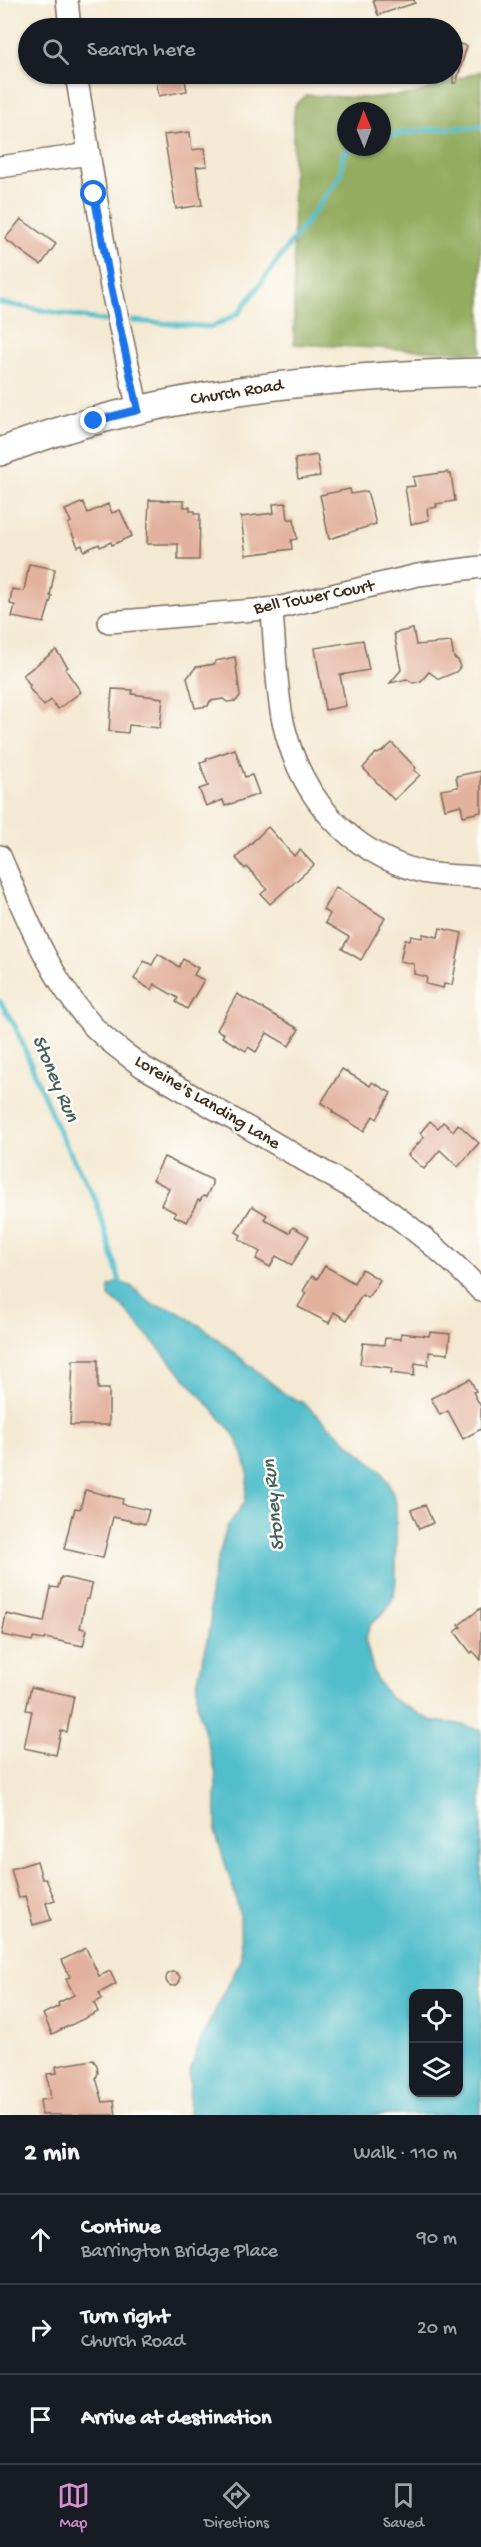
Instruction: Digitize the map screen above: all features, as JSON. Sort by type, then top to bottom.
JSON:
[{"type":"main road","name":"Church Road","points":[[0,452],[30,440],[138,410],[260,389],[335,379],[481,372]]},
{"type":"street","points":[[67,0],[69,18]]},
{"type":"street","points":[[78,84],[111,287],[138,410]]},
{"type":"street","points":[[0,167],[88,154]]},
{"type":"street","name":"Bell Tower Court","points":[[109,622],[277,608],[418,575],[481,567]]},
{"type":"street","points":[[277,608],[272,612],[283,721],[296,765],[317,801],[343,830],[375,854],[423,872],[481,877]]},
{"type":"street","name":"Loreine's Landing Lane","points":[[0,856],[21,906],[57,976],[93,1026],[116,1048],[143,1067],[378,1203],[413,1228],[481,1291]]},
{"type":"green space","points":[[481,71],[481,353],[294,344],[293,124],[295,105],[307,95],[368,98],[413,94],[443,84],[463,84],[463,77]]},
{"type":"water","points":[[118,1281],[132,1287],[153,1305],[173,1309],[204,1328],[285,1394],[303,1403],[382,1472],[390,1486],[396,1503],[396,1579],[394,1595],[387,1609],[371,1624],[365,1639],[375,1677],[390,1698],[432,1721],[459,1724],[481,1730],[481,2115],[189,2115],[190,2072],[200,2041],[241,1960],[240,1916],[216,1835],[216,1774],[197,1704],[197,1685],[211,1623],[210,1593],[214,1573],[227,1527],[245,1502],[248,1472],[242,1451],[233,1433],[120,1304],[109,1297],[109,1287]]},
{"type":"building","points":[[373,0],[414,0],[415,3],[378,15]]},
{"type":"building","points":[[463,45],[467,46],[463,59]]},
{"type":"building","points":[[157,84],[186,84],[187,91],[159,96]]},
{"type":"building","points":[[190,132],[192,150],[205,148],[207,166],[196,167],[202,205],[176,209],[164,135]]},
{"type":"building","points":[[21,219],[56,244],[41,265],[5,239]]},
{"type":"building","points":[[317,455],[320,476],[298,479],[295,459]]},
{"type":"building","points":[[448,472],[451,474],[455,501],[436,504],[437,507],[427,509],[429,520],[411,524],[405,487],[415,486],[413,477]]},
{"type":"building","points":[[350,489],[351,494],[367,491],[376,524],[329,539],[320,495]]},
{"type":"building","points":[[149,500],[184,501],[184,507],[190,507],[190,511],[200,514],[199,560],[178,560],[178,544],[147,544]]},
{"type":"building","points":[[83,502],[88,513],[108,504],[112,513],[120,510],[132,536],[112,545],[111,542],[100,547],[99,544],[84,551],[82,545],[78,547],[68,524],[71,522],[65,510]]},
{"type":"building","points":[[286,503],[288,519],[294,519],[297,539],[291,540],[292,549],[246,555],[241,517],[274,513],[273,504]]},
{"type":"building","points":[[29,564],[55,569],[50,596],[52,596],[44,623],[12,617],[15,605],[10,604],[12,589],[24,591]]},
{"type":"building","points":[[413,629],[416,645],[451,642],[454,658],[458,660],[460,667],[456,672],[439,679],[429,672],[421,681],[413,683],[407,679],[390,683],[401,670],[394,633]]},
{"type":"building","points":[[363,640],[369,670],[340,675],[346,706],[325,710],[315,648]]},
{"type":"building","points":[[56,650],[68,667],[65,669],[81,692],[58,709],[51,700],[44,706],[29,688],[30,685],[23,675]]},
{"type":"building","points":[[235,657],[240,696],[236,701],[227,702],[223,699],[210,701],[208,706],[195,708],[187,678],[196,667],[215,664],[215,661]]},
{"type":"building","points":[[112,689],[132,690],[132,694],[163,698],[160,728],[129,725],[128,733],[109,731]]},
{"type":"building","points":[[392,743],[420,775],[394,800],[363,768],[376,753],[383,751]]},
{"type":"building","points":[[235,749],[245,777],[252,775],[259,794],[225,806],[223,800],[206,806],[199,789],[208,786],[200,763]]},
{"type":"building","points":[[481,771],[481,812],[463,816],[461,805],[445,809],[441,790],[458,787],[456,776]]},
{"type":"building","points":[[268,827],[294,856],[300,850],[314,865],[270,904],[261,894],[267,889],[236,858]]},
{"type":"building","points":[[336,887],[385,918],[361,960],[342,949],[349,937],[325,923],[330,914],[323,910]]},
{"type":"building","points":[[440,928],[462,933],[452,985],[444,984],[443,988],[426,984],[427,977],[414,974],[414,964],[400,961],[405,939],[410,940],[411,936],[422,938],[423,934],[438,937]]},
{"type":"building","points":[[158,954],[179,967],[183,959],[198,968],[194,975],[204,980],[187,1009],[176,1002],[178,998],[154,984],[151,990],[134,979],[144,961],[152,965]]},
{"type":"building","points":[[237,994],[299,1029],[289,1046],[267,1033],[256,1052],[248,1047],[246,1051],[222,1037],[224,1034],[217,1030]]},
{"type":"building","points":[[342,1069],[370,1086],[372,1082],[391,1093],[377,1119],[373,1116],[364,1131],[321,1103]]},
{"type":"building","points":[[430,1121],[438,1128],[443,1122],[453,1131],[458,1124],[479,1143],[458,1167],[440,1150],[424,1169],[408,1155],[424,1137],[420,1133]]},
{"type":"building","points":[[164,1157],[212,1180],[206,1197],[203,1196],[200,1201],[198,1200],[187,1222],[174,1216],[176,1213],[161,1205],[169,1188],[153,1180]]},
{"type":"building","points":[[252,1206],[267,1215],[264,1219],[289,1233],[293,1227],[309,1236],[292,1265],[276,1256],[270,1267],[256,1259],[260,1252],[239,1239],[241,1235],[236,1232]]},
{"type":"building","points":[[325,1266],[354,1283],[362,1269],[380,1280],[368,1298],[362,1295],[347,1320],[334,1312],[329,1323],[298,1307],[306,1293],[303,1291],[312,1276],[317,1279]]},
{"type":"building","points":[[430,1332],[450,1334],[448,1354],[429,1352],[428,1365],[415,1363],[414,1376],[391,1373],[392,1368],[360,1364],[363,1343],[384,1345],[385,1338],[401,1339],[401,1333],[429,1336]]},
{"type":"building","points":[[73,1360],[98,1360],[98,1389],[109,1389],[109,1425],[70,1425]]},
{"type":"building","points":[[470,1379],[476,1391],[473,1392],[481,1407],[481,1429],[463,1439],[448,1411],[440,1415],[431,1398]]},
{"type":"building","points":[[85,1490],[123,1499],[122,1504],[149,1510],[145,1524],[113,1517],[103,1558],[64,1549],[72,1515],[75,1508],[80,1509]]},
{"type":"building","points":[[425,1505],[433,1523],[419,1529],[411,1510]]},
{"type":"building","points":[[61,1577],[92,1584],[89,1599],[86,1599],[80,1628],[87,1630],[83,1646],[45,1638],[44,1640],[33,1638],[32,1641],[2,1635],[6,1614],[44,1622],[51,1587],[58,1588]]},
{"type":"building","points":[[481,1608],[481,1660],[473,1651],[471,1653],[455,1632],[461,1627],[459,1625]]},
{"type":"building","points":[[31,1687],[74,1696],[67,1732],[61,1731],[56,1755],[24,1748],[32,1711],[26,1710]]},
{"type":"building","points":[[37,1861],[42,1879],[46,1879],[55,1900],[46,1903],[51,1920],[33,1925],[25,1896],[19,1898],[11,1869]]},
{"type":"building","points":[[86,1948],[99,1976],[110,1971],[116,1984],[99,1993],[102,1999],[94,2003],[98,2012],[52,2034],[43,2014],[74,1995],[66,1979],[70,1977],[62,1960]]},
{"type":"building","points":[[173,1972],[178,1974],[180,1979],[178,1984],[173,1986],[168,1984],[166,1979],[168,1974]]},
{"type":"building","points":[[93,2060],[97,2065],[96,2078],[103,2102],[114,2101],[116,2115],[42,2115],[40,2100],[51,2099],[47,2074],[57,2073],[56,2066]]},
{"type":"waterway","points":[[391,135],[435,129],[481,127]]},
{"type":"waterway","points":[[133,321],[212,327],[239,313],[341,175],[343,156]]},
{"type":"waterway","points":[[0,303],[105,321]]},
{"type":"waterway","name":"Stoney Run","points":[[0,1001],[16,1028],[58,1130],[96,1201],[121,1285]]},
{"type":"route","points":[[94,194],[111,287],[138,410],[94,421]]}]
